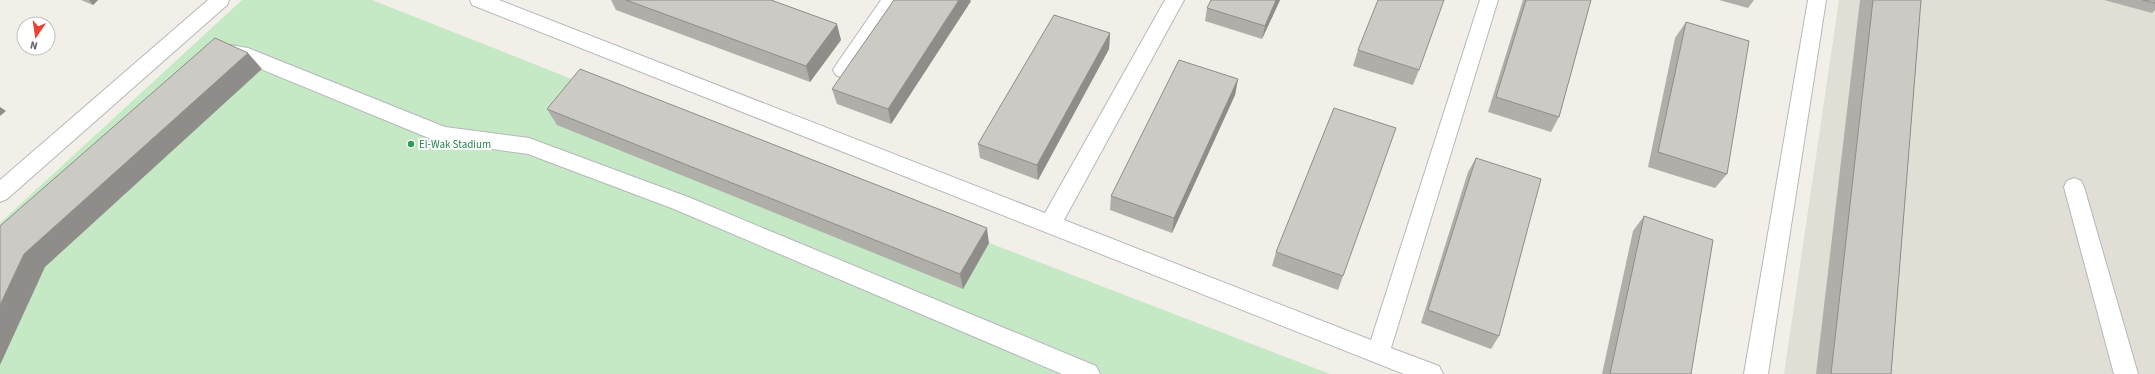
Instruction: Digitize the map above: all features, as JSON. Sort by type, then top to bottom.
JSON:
[{"type":"lane","points":[[0,193],[220,0]]},
{"type":"lane","points":[[479,0],[1431,374]]},
{"type":"lane","points":[[843,70],[891,0]]},
{"type":"lane","points":[[1050,225],[1175,0]]},
{"type":"lane","points":[[1378,352],[1489,0]]},
{"type":"lane","points":[[1756,374],[1817,0]]},
{"type":"lane","points":[[207,61],[225,52],[241,53],[443,135],[529,146],[681,203],[1088,374]]},
{"type":"lane","points":[[2074,187],[2126,374]]},
{"type":"shaded area","points":[[1839,0],[2155,0],[2155,374],[1784,374]]},
{"type":"green space","name":"El-Wak Stadium","points":[[242,0],[372,0],[883,202],[1330,374],[0,374],[0,223]]},
{"type":"building","points":[[626,0],[771,0],[837,24],[806,66]]},
{"type":"building","points":[[894,0],[959,0],[888,109],[832,89]]},
{"type":"building","points":[[1211,0],[1276,0],[1265,26],[1207,8]]},
{"type":"building","points":[[1378,0],[1444,0],[1419,70],[1358,50]]},
{"type":"building","points":[[1526,0],[1591,0],[1559,117],[1496,97]]},
{"type":"building","points":[[1873,0],[1921,0],[1891,374],[1831,374]]},
{"type":"building","points":[[2143,0],[2155,0],[2155,3]]},
{"type":"building","points":[[1054,15],[1110,33],[1037,165],[978,144]]},
{"type":"building","points":[[1686,22],[1749,41],[1727,174],[1658,152]]},
{"type":"building","points":[[215,38],[248,53],[24,254],[0,305],[0,226]]},
{"type":"building","points":[[1179,60],[1238,79],[1174,218],[1111,196]]},
{"type":"building","points":[[580,69],[987,228],[960,274],[547,109]]},
{"type":"building","points":[[1334,108],[1396,128],[1343,276],[1276,252]]},
{"type":"building","points":[[1476,158],[1541,179],[1499,336],[1428,310]]},
{"type":"building","points":[[1644,216],[1713,240],[1691,374],[1610,374]]},
{"type":"place","name":"El-Wak Stadium","points":[[411,144]]}]
